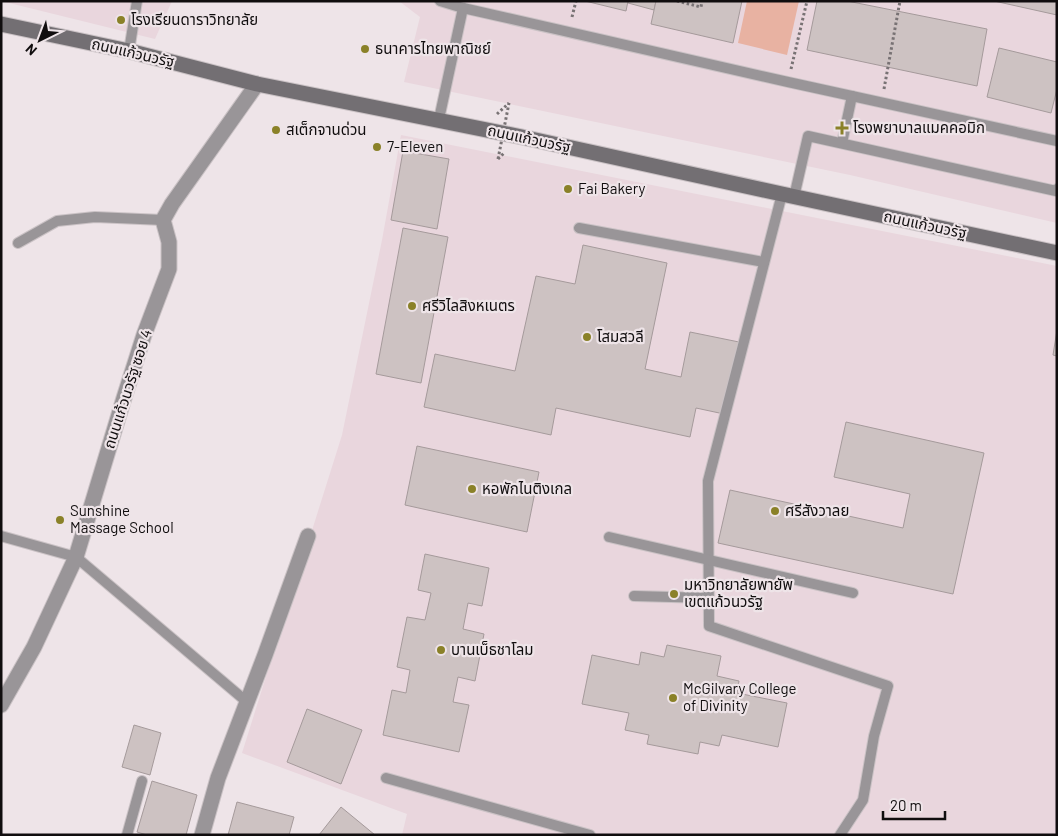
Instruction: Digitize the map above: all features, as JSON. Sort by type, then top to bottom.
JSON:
[{"type":"street","name":"ถนนแก้วนวรัฐ","points":[[1,24],[128,51],[257,84],[439,119],[1057,253]]},
{"type":"street","points":[[163,220],[172,204],[257,84]]},
{"type":"street","name":"ถนนแก้วนวรัฐ ซอย 4","points":[[1,705],[34,647],[76,556],[144,335],[169,269],[169,242],[163,220]]},
{"type":"street","points":[[202,835],[218,778],[308,536]]},
{"type":"lane","points":[[128,51],[137,1]]},
{"type":"lane","points":[[440,1],[463,8],[788,82],[1057,141]]},
{"type":"lane","points":[[439,119],[463,8]]},
{"type":"lane","points":[[842,143],[852,96]]},
{"type":"lane","points":[[840,835],[863,800],[874,736],[888,686],[709,626],[708,481],[764,262],[808,136],[1056,191],[1057,189]]},
{"type":"lane","points":[[18,243],[57,221],[95,217],[163,220]]},
{"type":"lane","points":[[579,228],[764,262]]},
{"type":"lane","points":[[1,536],[76,556],[247,702]]},
{"type":"lane","points":[[609,537],[853,593]]},
{"type":"lane","points":[[634,596],[709,598]]},
{"type":"lane","points":[[386,778],[590,835]]},
{"type":"lane","points":[[127,835],[142,781]]},
{"type":"path","points":[[677,1],[701,7],[702,1]]},
{"type":"path","points":[[788,82],[807,1]]},
{"type":"path","points":[[881,103],[900,1]]},
{"type":"path","points":[[498,159],[509,103]]},
{"type":"shaded area","name":"โรงเรียนดาราวิทยาลัย","points":[[1,1],[172,1],[155,39]]},
{"type":"shaded area","name":"โรงพยาบาลแมคคอมิก","points":[[399,1],[1057,1],[1057,223],[850,175],[404,82],[420,17]]},
{"type":"shaded area","points":[[747,1],[799,1],[787,55],[738,43]]},
{"type":"shaded area","name":"มหาวิทยาลัยพายัพ เขตแก้วนวรัฐ","points":[[401,135],[1057,266],[1057,835],[402,835],[407,814],[242,753],[342,435],[382,240]]},
{"type":"building","points":[[585,1],[628,1],[626,11]]},
{"type":"building","points":[[628,1],[656,1],[654,10],[628,3]]},
{"type":"building","points":[[656,1],[742,1],[733,43],[651,24]]},
{"type":"building","points":[[817,1],[847,1],[987,29],[977,86],[807,50]]},
{"type":"building","points":[[994,1],[1057,1],[1057,15]]},
{"type":"building","points":[[999,48],[1057,62],[1057,89],[1051,113],[987,97]]},
{"type":"building","points":[[403,151],[449,159],[437,229],[391,220]]},
{"type":"building","name":"ศรีวิไลสิงหเนตร","points":[[403,228],[448,237],[421,383],[376,374]]},
{"type":"building","name":"โสมสวลี","points":[[583,245],[667,263],[645,369],[681,377],[690,332],[739,342],[724,414],[696,408],[690,437],[556,408],[551,435],[424,407],[435,354],[515,371],[536,276],[575,284]]},
{"type":"building","points":[[1057,330],[1057,356],[1053,355]]},
{"type":"building","name":"ศรีสังวาลย","points":[[846,422],[984,453],[953,594],[718,543],[730,490],[903,528],[910,494],[834,477]]},
{"type":"building","name":"หอพักไนติงเกล","points":[[417,446],[539,472],[527,532],[405,505]]},
{"type":"building","name":"บานเบ็ธชาโลม","points":[[425,554],[489,568],[482,606],[468,603],[463,629],[484,634],[475,681],[458,677],[453,702],[469,705],[459,752],[383,735],[392,690],[406,693],[410,670],[397,667],[407,617],[425,620],[431,593],[418,590]]},
{"type":"building","name":"McGilvary College of Divinity","points":[[667,645],[721,656],[717,676],[739,681],[737,693],[787,703],[778,747],[722,735],[719,746],[700,742],[698,754],[647,744],[649,735],[625,730],[629,713],[582,704],[592,655],[639,665],[641,652],[664,657]]},
{"type":"building","points":[[307,709],[362,730],[341,784],[287,762]]},
{"type":"building","points":[[134,725],[161,733],[150,775],[122,767]]},
{"type":"building","points":[[152,781],[197,795],[186,835],[147,835],[137,832]]},
{"type":"building","points":[[237,802],[294,817],[289,835],[228,835]]},
{"type":"building","points":[[341,807],[375,835],[319,835]]},
{"type":"place","name":"โรงเรียนดาราวิทยาลัย","points":[[121,20]]},
{"type":"place","name":"ธนาคารไทยพาณิชย์","points":[[365,49]]},
{"type":"place","name":"โรงพยาบาลแมคคอมิก","points":[[842,128]]},
{"type":"place","name":"สเต็กจานด่วน","points":[[276,130]]},
{"type":"place","name":"7-Eleven","points":[[377,147]]},
{"type":"place","name":"Fai Bakery","points":[[568,189]]},
{"type":"place","name":"ศรีวิไลสิงหเนตร","points":[[412,306]]},
{"type":"place","name":"โสมสวลี","points":[[587,337]]},
{"type":"place","name":"หอพักไนติงเกล","points":[[472,489]]},
{"type":"place","name":"ศรีสังวาลย","points":[[775,511]]},
{"type":"place","name":"Sunshine Massage School","points":[[60,520]]},
{"type":"place","name":"มหาวิทยาลัยพายัพ เขตแก้วนวรัฐ","points":[[674,594]]},
{"type":"place","name":"บานเบ็ธชาโลม","points":[[441,650]]},
{"type":"place","name":"McGilvary College of Divinity","points":[[673,698]]}]
